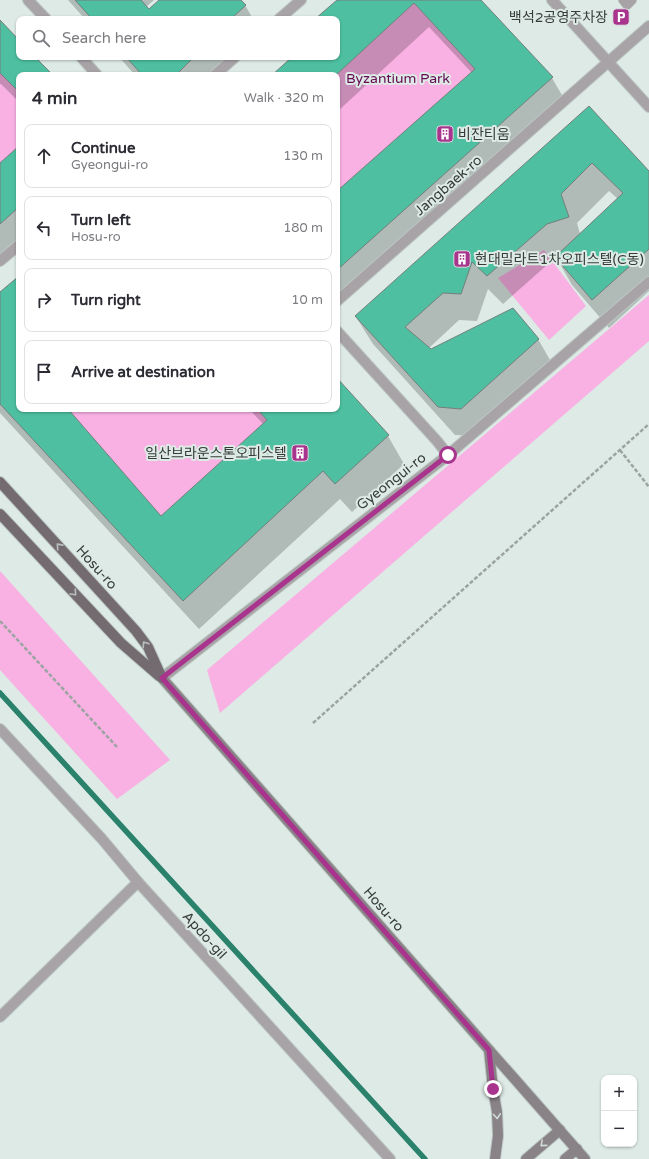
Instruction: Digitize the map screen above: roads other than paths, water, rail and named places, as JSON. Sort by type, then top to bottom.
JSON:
[{"type":"main road","name":"Hosu-ro","points":[[0,482],[136,631],[148,647],[162,678]]},
{"type":"main road","name":"Hosu-ro","points":[[0,514],[120,643],[162,678],[585,1159]]},
{"type":"main road","points":[[489,1050],[497,1112],[498,1136],[495,1159]]},
{"type":"main road","points":[[526,1159],[560,1130]]},
{"type":"main road","points":[[565,1159],[577,1149]]},
{"type":"street","points":[[28,0],[43,16]]},
{"type":"street","points":[[282,16],[301,0]]},
{"type":"street","points":[[552,0],[649,107]]},
{"type":"street","name":"Jangbaek-ro","points":[[340,298],[649,26]]},
{"type":"street","points":[[83,60],[94,72]]},
{"type":"street","points":[[218,72],[232,60]]},
{"type":"street","points":[[0,261],[16,248]]},
{"type":"street","name":"Gyeongui-ro","points":[[162,678],[448,455],[649,282]]},
{"type":"street","points":[[340,334],[448,455]]},
{"type":"street","name":"Apdo-gil","points":[[0,729],[102,839],[138,882],[390,1159]]},
{"type":"street","points":[[0,1017],[138,882]]},
{"type":"lane","points":[[623,0],[627,5],[632,0]]},
{"type":"waterway","points":[[0,693],[425,1159]]},
{"type":"place","name":"백석2공영주차장","points":[[621,17]]},
{"type":"place","name":"비잔티움","points":[[445,134]]},
{"type":"place","name":"현대밀라트1차오피스텔(C동)","points":[[462,259]]},
{"type":"place","name":"일산브라운스톤오피스텔","points":[[300,453]]},
{"type":"park label","name":"Byzantium Park","points":[[398,78]]}]
